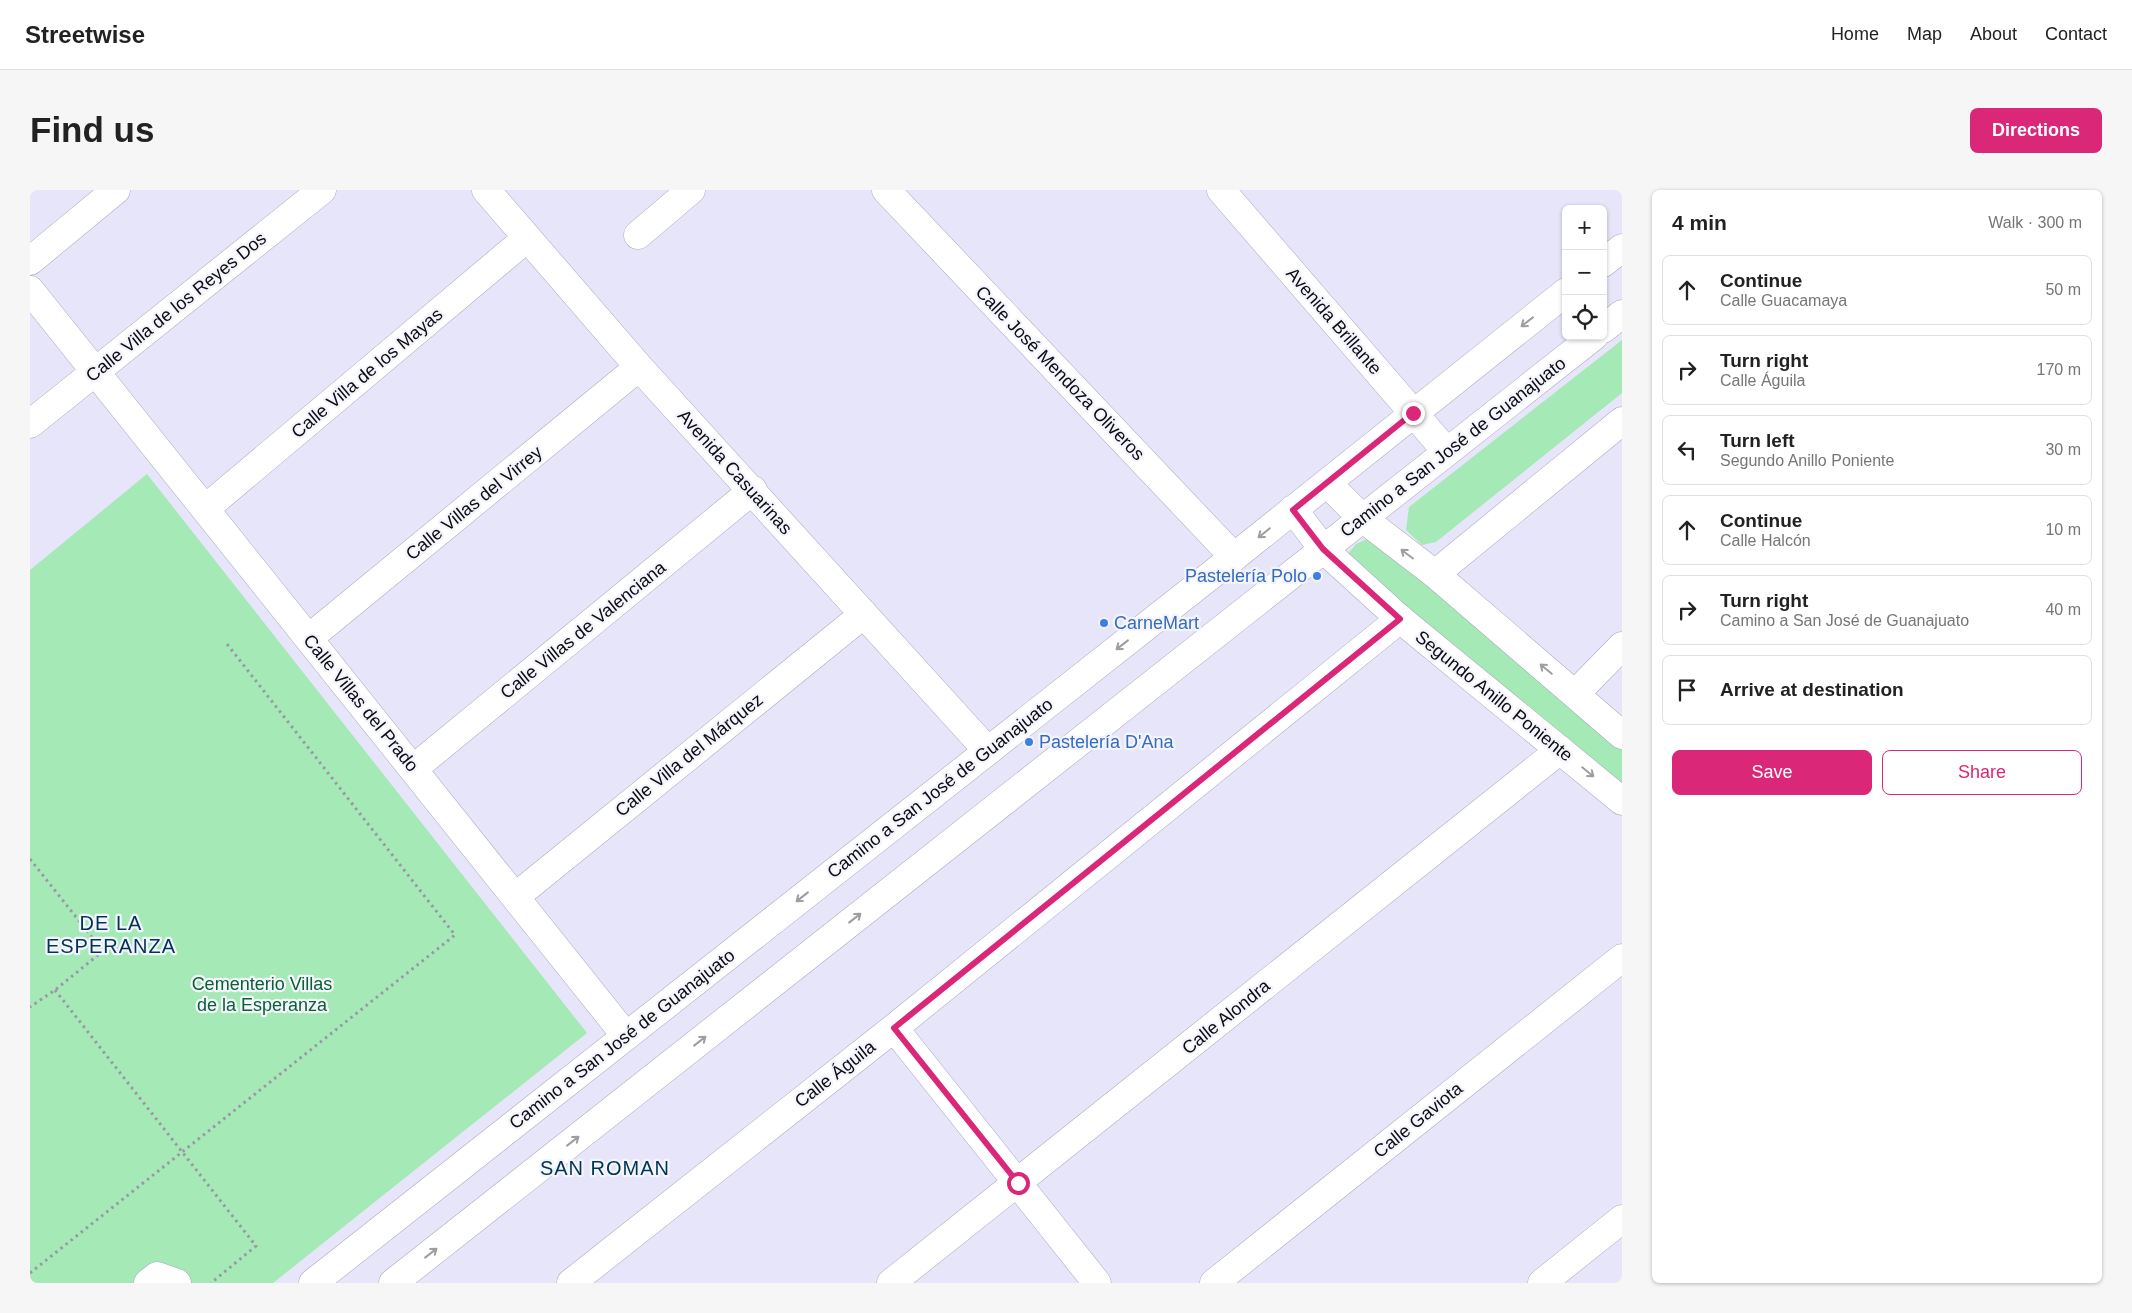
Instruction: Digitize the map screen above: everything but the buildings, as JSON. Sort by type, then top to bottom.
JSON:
[{"type":"street","points":[[30,261],[116,190]]},
{"type":"street","name":"Calle Villa de los Reyes Dos","points":[[30,424],[322,190]]},
{"type":"street","name":"Avenida Casuarinas","points":[[486,190],[639,367],[988,751]]},
{"type":"street","points":[[638,235],[691,190]]},
{"type":"street","name":"Calle José Mendoza Oliveros","points":[[886,190],[1234,557]]},
{"type":"street","name":"Avenida Brillante","points":[[1221,190],[1447,452]]},
{"type":"street","name":"Calle Villa de los Mayas","points":[[206,508],[527,238]]},
{"type":"street","points":[[1607,260],[1622,248]]},
{"type":"street","name":"Calle Villas del Prado","points":[[30,290],[626,1036]]},
{"type":"street","name":"Camino a San José de Guanajuato","points":[[313,1283],[1234,557],[1562,295]]},
{"type":"street","points":[[1607,326],[1622,314]]},
{"type":"street","name":"Camino a San José de Guanajuato","points":[[393,1283],[1589,340]]},
{"type":"street","name":"Calle Villas del Virrey","points":[[309,638],[639,367]]},
{"type":"street","points":[[1435,574],[1622,421]]},
{"type":"street","points":[[1327,483],[1362,518],[1435,574],[1622,735]]},
{"type":"street","name":"Calle Villas de Valenciana","points":[[414,769],[752,490]]},
{"type":"street","name":"Segundo Anillo Poniente","points":[[1293,510],[1323,549],[1400,619],[1622,801]]},
{"type":"street","name":"Calle Villa del Márquez","points":[[515,897],[864,614]]},
{"type":"street","name":"Calle Águila","points":[[571,1283],[894,1028],[1400,619]]},
{"type":"street","points":[[1575,694],[1622,646]]},
{"type":"street","name":"Calle Alondra","points":[[891,1283],[1560,750]]},
{"type":"street","name":"Calle Gaviota","points":[[1214,1283],[1622,958]]},
{"type":"street","points":[[894,1028],[1097,1283]]},
{"type":"street","points":[[1542,1283],[1622,1219]]},
{"type":"street","points":[[148,1283],[157,1276],[177,1283]]},
{"type":"path","points":[[30,1273],[455,935],[227,644]]},
{"type":"path","points":[[30,859],[103,951],[55,990],[30,1007]]},
{"type":"path","points":[[55,990],[256,1246],[211,1283]]},
{"type":"green space","points":[[1622,340],[1622,393],[1436,542],[1422,545],[1406,530],[1409,507]]},
{"type":"green space","name":"Cementerio Villas de la Esperanza","points":[[147,474],[587,1033],[273,1283],[30,1283],[30,570]]},
{"type":"green space","points":[[1371,537],[1622,746],[1622,793],[1383,597],[1348,554],[1356,544]]},
{"type":"place","name":"Pastelería Polo","points":[[1317,576]]},
{"type":"place","name":"CarneMart","points":[[1104,623]]},
{"type":"place","name":"Pastelería D'Ana","points":[[1029,742]]},
{"type":"district","name":"DE LA ESPERANZA","points":[[111,934]]},
{"type":"district","name":"SAN ROMAN","points":[[605,1168]]},
{"type":"route","points":[[1018,1183],[894,1028],[1400,619],[1323,549],[1293,510],[1413,413]]}]
